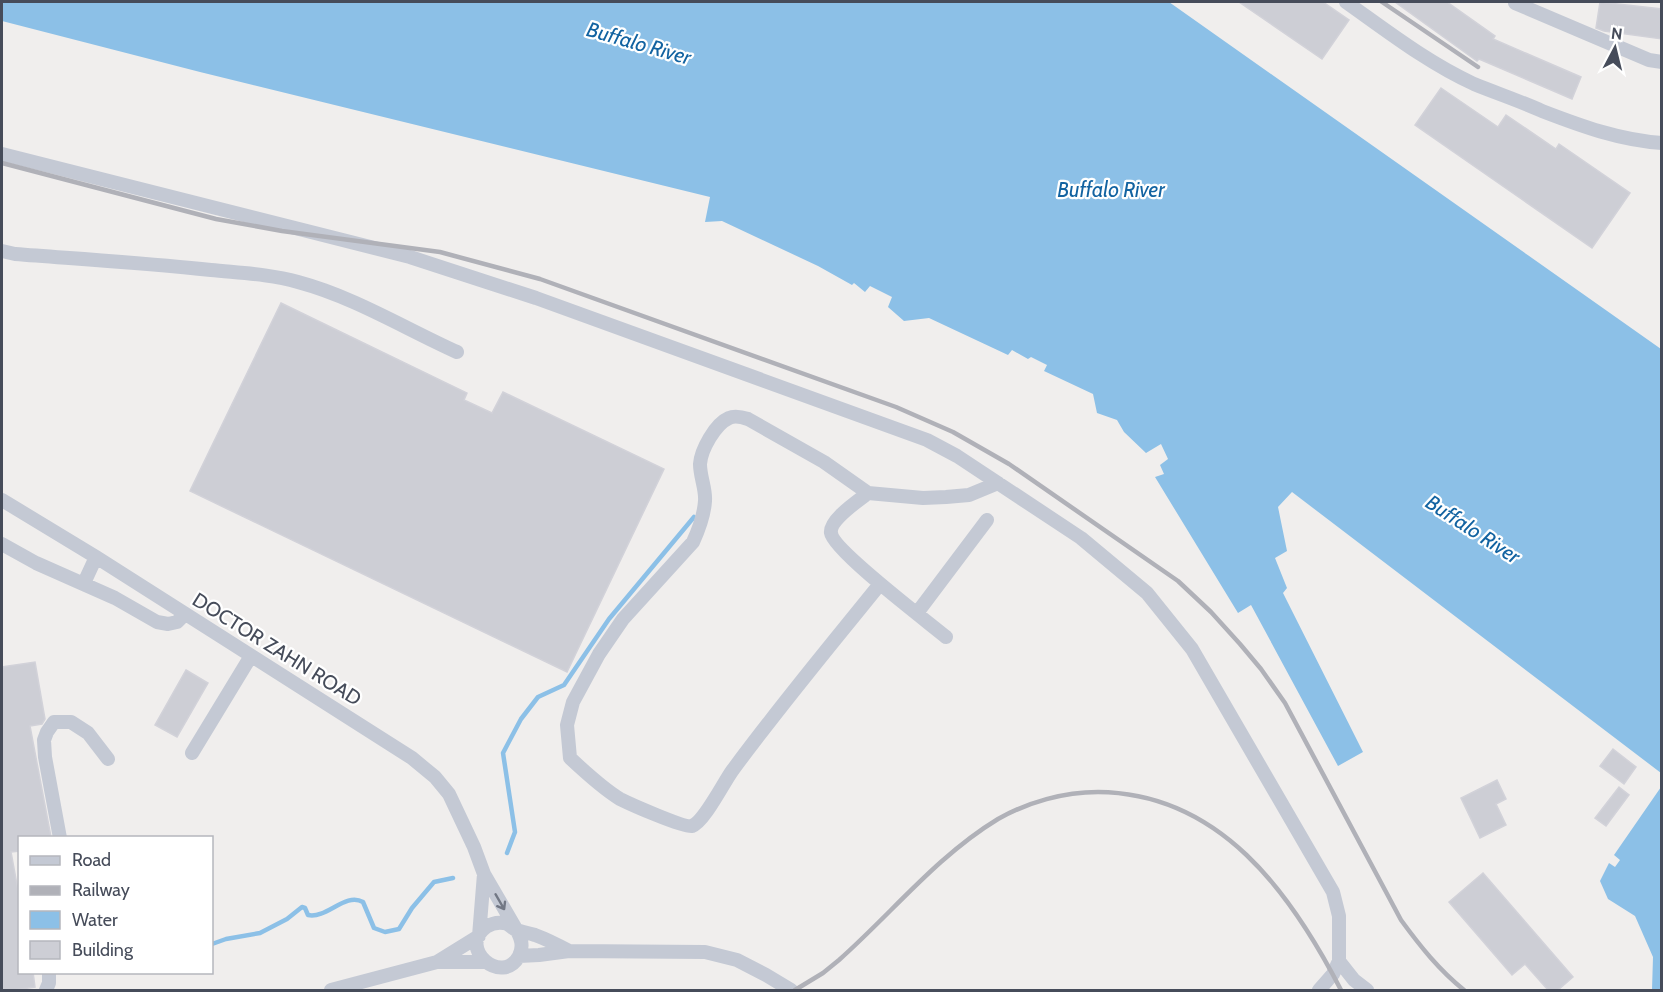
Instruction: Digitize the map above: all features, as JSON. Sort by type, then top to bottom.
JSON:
[{"type":"street","points":[[1346,2],[1398,39],[1473,83],[1584,127],[1636,140],[1662,143]]},
{"type":"street","points":[[1515,3],[1649,60],[1662,62]]},
{"type":"street","points":[[2,154],[443,267],[621,328],[927,440],[957,456],[1081,538],[1147,592],[1192,649],[1333,892],[1340,916],[1339,961],[1333,974],[1319,990]]},
{"type":"street","points":[[2,252],[182,267],[271,276],[296,281],[328,291],[457,352]]},
{"type":"street","points":[[880,584],[731,772],[705,814],[696,824],[690,826],[678,824],[620,799],[583,771],[570,758],[567,725],[573,702],[599,654],[623,619],[693,542],[704,513],[704,484],[700,466],[702,452],[708,440],[729,418],[748,419],[824,462],[868,494],[923,498],[946,497],[969,495],[998,483]]},
{"type":"street","points":[[868,494],[832,525],[831,533],[836,544],[880,584],[946,637]]},
{"type":"street","name":"DOCTOR ZAHN ROAD","points":[[2,500],[96,557],[412,758],[435,777],[449,794],[484,874],[520,937],[522,947],[519,956]]},
{"type":"street","points":[[917,613],[987,519]]},
{"type":"street","points":[[2,544],[36,563],[115,598],[157,622],[168,624],[177,622],[185,614]]},
{"type":"street","points":[[84,583],[96,557]]},
{"type":"street","points":[[192,753],[251,656]]},
{"type":"street","points":[[60,836],[45,757],[44,740],[47,732],[54,722],[71,722],[88,733],[108,759]]},
{"type":"street","name":"DOCTOR ZAHN ROAD","points":[[484,874],[477,945],[479,955],[485,962]]},
{"type":"street","points":[[437,962],[478,936],[490,924],[498,922],[568,951]]},
{"type":"street","points":[[332,990],[437,962],[485,962],[503,967],[512,963],[519,956],[568,951],[705,952],[751,966],[792,990]]},
{"type":"street","points":[[1339,961],[1354,980],[1367,990]]},
{"type":"street","points":[[46,990],[50,983],[49,974]]},
{"type":"water","name":"Buffalo River","points":[[2,2],[1169,2],[1661,349],[1661,773],[1292,492],[1278,507],[1287,551],[1275,558],[1287,588],[1283,593],[1363,752],[1338,766],[1251,605],[1238,613],[1155,477],[1164,474],[1160,465],[1168,459],[1161,444],[1146,453],[1124,432],[1117,420],[1097,413],[1093,394],[1044,371],[1047,365],[1031,357],[1028,359],[1012,350],[1008,355],[929,318],[904,321],[888,307],[892,297],[870,286],[865,292],[854,283],[852,285],[818,266],[722,221],[705,222],[710,197],[2,21]]},
{"type":"water","points":[[1661,787],[1662,990],[1652,990],[1653,957],[1635,916],[1608,899],[1600,881],[1609,863],[1615,867],[1620,860],[1614,855]]},
{"type":"building","points":[[1239,2],[1323,2],[1349,20],[1322,59]]},
{"type":"building","points":[[1395,2],[1447,2],[1495,36],[1493,39],[1581,77],[1572,99],[1479,59],[1477,61]]},
{"type":"building","points":[[1600,2],[1662,9],[1662,39],[1596,28]]},
{"type":"building","points":[[1441,88],[1498,127],[1506,115],[1556,149],[1559,144],[1630,193],[1592,248],[1415,125]]},
{"type":"building","points":[[281,303],[467,393],[464,400],[492,413],[503,392],[664,469],[567,672],[190,491]]},
{"type":"building","points":[[35,662],[45,719],[42,724],[30,726],[51,836],[18,836],[18,851],[11,852],[18,890],[18,974],[33,974],[35,987],[14,990],[2,990],[2,667]]},
{"type":"building","points":[[186,670],[208,683],[177,737],[155,725]]},
{"type":"building","points":[[1613,749],[1636,767],[1624,784],[1600,766]]},
{"type":"building","points":[[1497,780],[1506,799],[1496,804],[1506,825],[1480,838],[1461,798]]},
{"type":"building","points":[[1619,787],[1629,795],[1606,826],[1595,818]]},
{"type":"building","points":[[1483,873],[1573,977],[1558,990],[1548,990],[1525,964],[1512,975],[1449,902]]},
{"type":"waterway","points":[[507,853],[515,832],[503,753],[521,719],[538,697],[564,685],[609,619],[694,517]]},
{"type":"waterway","points":[[213,944],[260,933],[287,919],[302,907],[308,915],[315,915],[349,900],[363,902],[374,928],[385,932],[399,929],[412,908],[434,882],[453,878]]},
{"type":"railway","points":[[1382,2],[1478,67]]},
{"type":"railway","points":[[2,163],[216,219],[282,231],[440,252],[540,279],[896,407],[953,432],[1009,464],[1178,581],[1211,612],[1261,669],[1285,703],[1401,920],[1430,957],[1464,990]]},
{"type":"railway","points":[[795,990],[839,960],[935,867],[998,819],[1046,799],[1098,792],[1141,797],[1180,810],[1215,830],[1246,855],[1274,885],[1299,918],[1341,990]]}]
